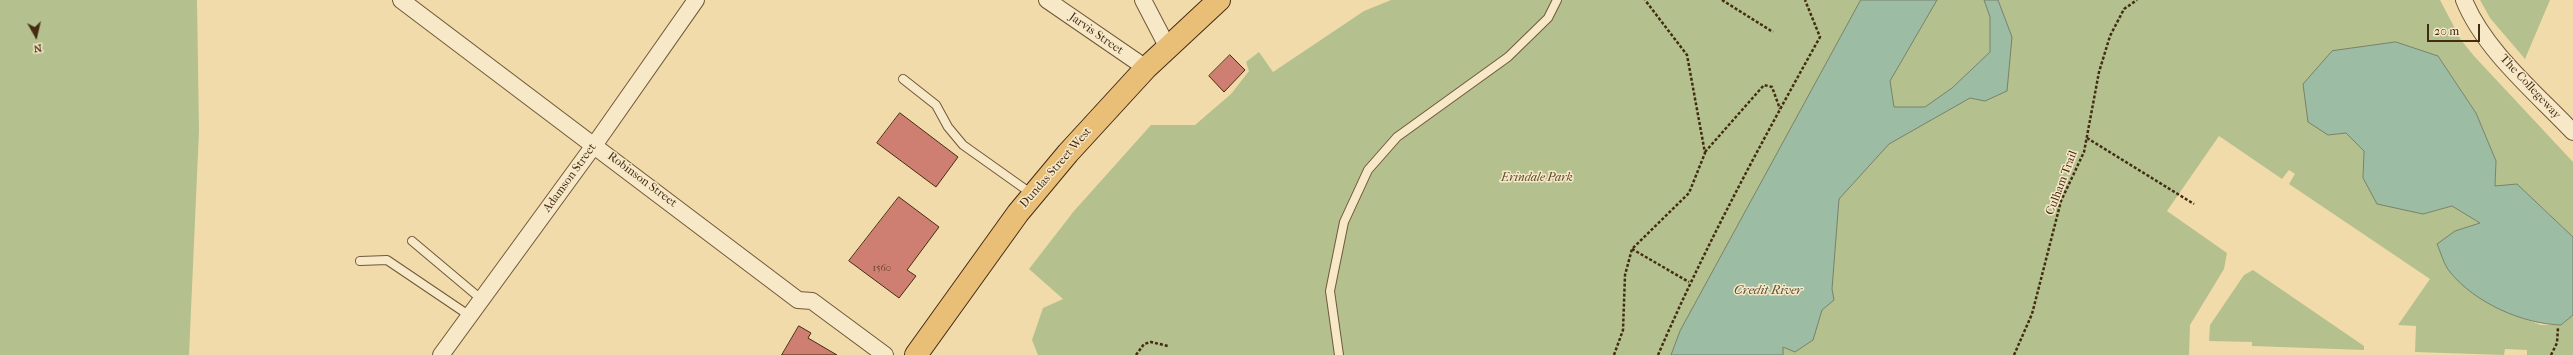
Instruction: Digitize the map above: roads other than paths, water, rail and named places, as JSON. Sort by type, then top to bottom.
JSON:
[{"type":"main road","name":"Dundas Street West","points":[[916,355],[1033,195],[1068,153],[1146,68],[1219,0]]},
{"type":"street","name":"Robinson Street","points":[[401,0],[595,144],[798,300],[812,302],[885,355]]},
{"type":"street","name":"Adamson Street","points":[[441,355],[595,144],[696,0]]},
{"type":"street","name":"Jarvis Street","points":[[1047,0],[1146,68]]},
{"type":"street","points":[[1143,0],[1168,48]]},
{"type":"street","name":"The Collegeway","points":[[2464,0],[2471,17],[2482,33],[2514,70],[2573,132]]},
{"type":"lane","points":[[1339,355],[1330,292],[1344,222],[1368,170],[1397,137],[1508,57],[1548,18],[1557,0]]},
{"type":"lane","points":[[903,79],[936,104],[948,128],[963,145],[1033,195]]},
{"type":"lane","points":[[412,241],[482,300]]},
{"type":"lane","points":[[360,261],[387,260],[470,316]]},
{"type":"water","name":"Credit River","points":[[1861,0],[1937,0],[1890,81],[1894,107],[1925,107],[1952,88],[1990,52],[1990,17],[1984,0],[1998,0],[2012,37],[2007,91],[1985,101],[1970,98],[1889,144],[1839,199],[1832,289],[1834,300],[1822,310],[1813,340],[1795,352],[1783,347],[1783,355],[1671,355],[1680,331]]},
{"type":"water","points":[[2396,42],[2438,56],[2476,113],[2496,161],[2495,186],[2517,184],[2573,237],[2573,315],[2561,325],[2531,321],[2501,310],[2486,302],[2460,283],[2448,269],[2437,244],[2455,231],[2480,223],[2452,206],[2423,214],[2377,204],[2363,178],[2364,151],[2346,133],[2328,135],[2308,122],[2303,84],[2332,51]]},
{"type":"park label","name":"Erindale Park","points":[[1537,178]]}]
